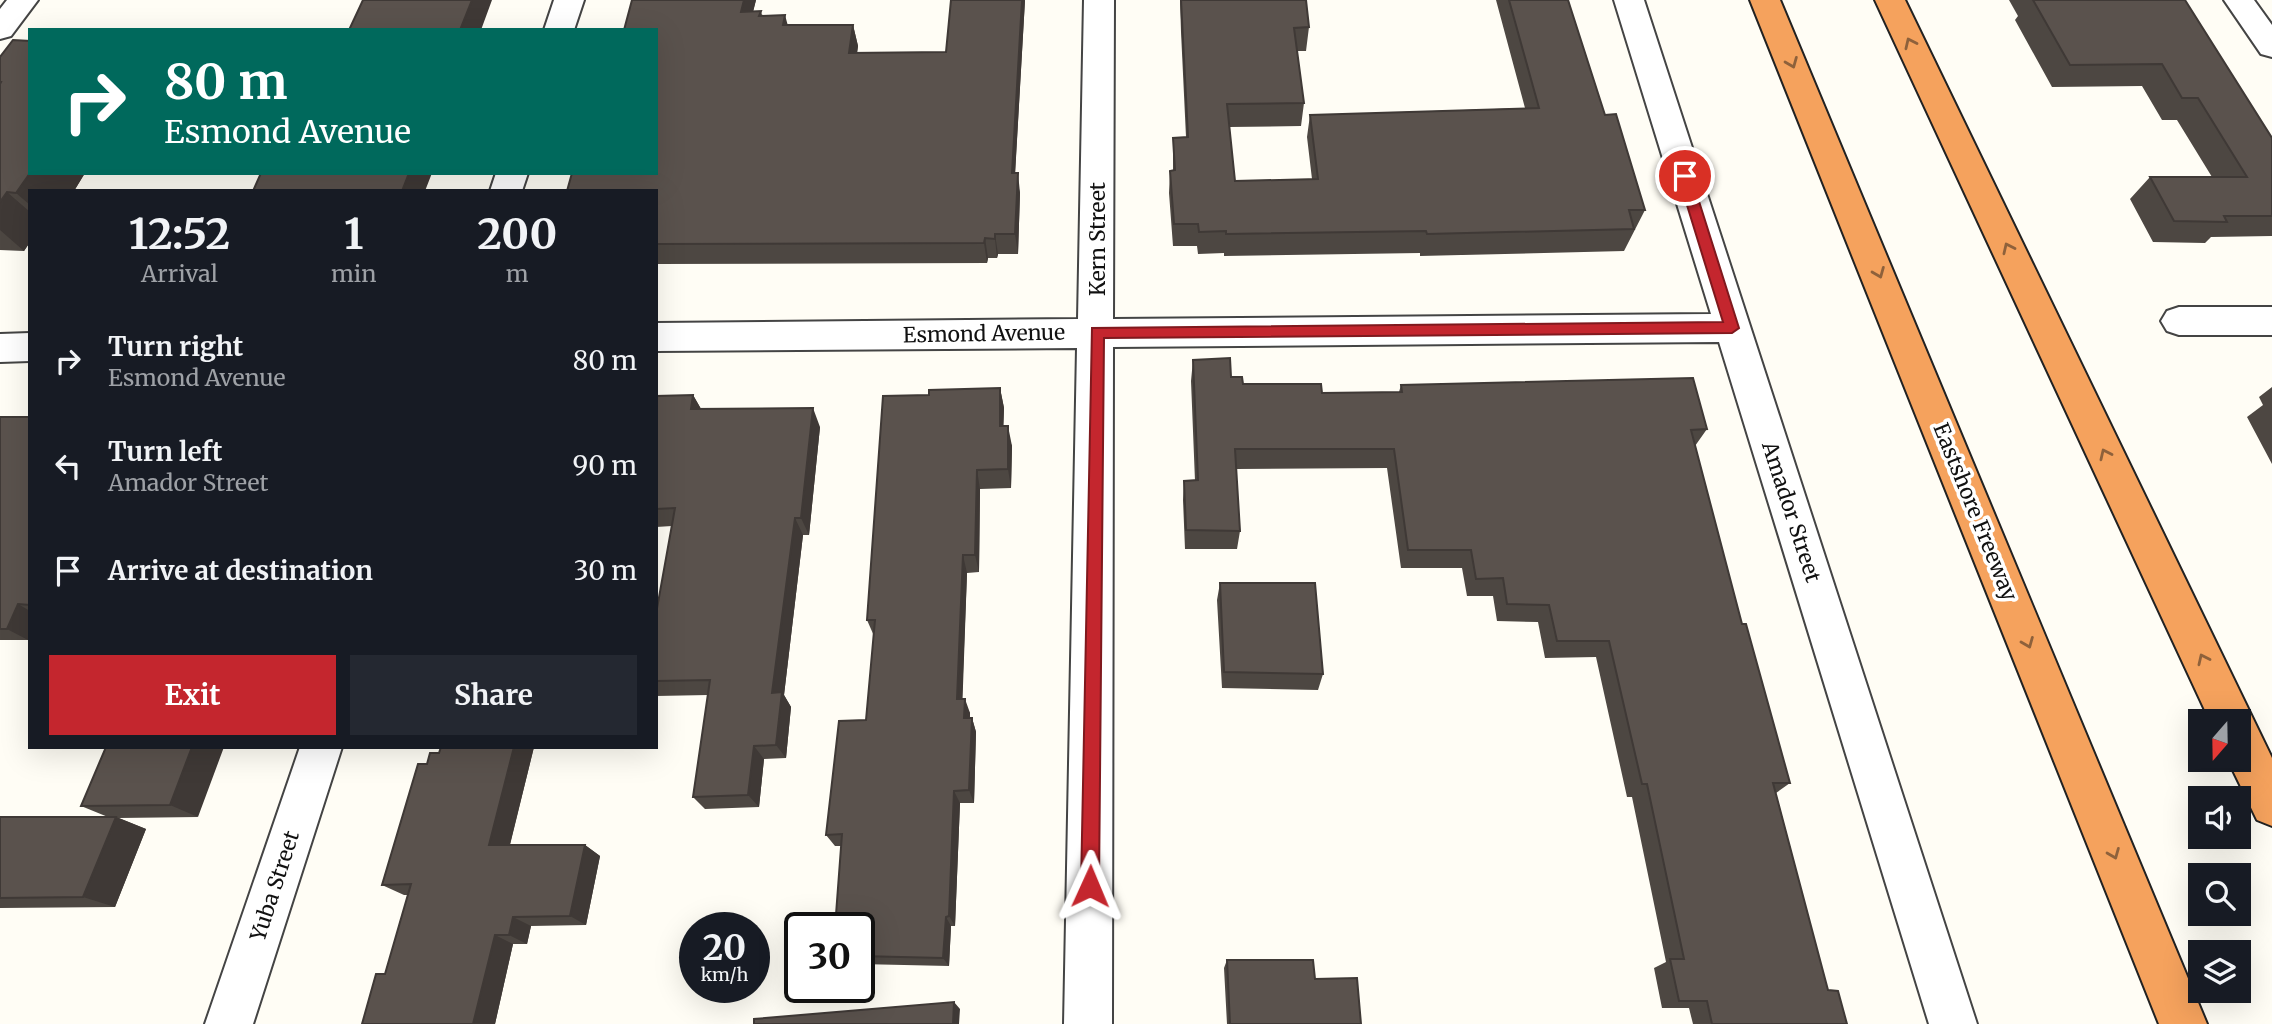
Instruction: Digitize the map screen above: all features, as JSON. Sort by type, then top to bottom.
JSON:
[{"type":"highway","name":"Eastshore Freeway","points":[[1765,0],[2183,1024]]},
{"type":"highway","points":[[1890,0],[2226,709]]},
{"type":"highway","points":[[2251,761],[2272,805]]},
{"type":"street","points":[[0,29],[23,0]]},
{"type":"street","points":[[560,28],[569,0]]},
{"type":"street","name":"Kern Street","points":[[1088,1024],[1099,0]]},
{"type":"street","name":"Amador Street","points":[[1629,0],[1953,1024]]},
{"type":"street","points":[[2239,0],[2272,47]]},
{"type":"street","points":[[2179,321],[2272,321]]},
{"type":"street","name":"Esmond Avenue","points":[[658,337],[1732,328]]},
{"type":"street","points":[[0,348],[28,347]]},
{"type":"street","name":"Yuba Street","points":[[229,1024],[320,749]]},
{"type":"building","points":[[363,0],[472,0],[461,28],[350,28]]},
{"type":"building","points":[[632,0],[744,0],[741,12],[761,11],[759,16],[785,15],[783,25],[853,25],[849,53],[946,52],[951,0],[1022,0],[1012,173],[1018,173],[1015,234],[995,234],[995,239],[985,238],[984,243],[658,244],[658,189],[568,189],[571,175],[658,175],[658,28],[625,28]]},
{"type":"building","points":[[1181,0],[1306,0],[1309,27],[1294,28],[1304,103],[1227,104],[1235,181],[1318,179],[1310,115],[1539,108],[1509,0],[1568,0],[1605,115],[1616,114],[1645,210],[1629,210],[1634,229],[1427,234],[1426,231],[1226,234],[1226,231],[1199,232],[1198,224],[1174,224],[1170,171],[1175,170],[1173,138],[1188,137]]},
{"type":"building","points":[[2033,0],[2185,0],[2272,138],[2272,216],[2224,216],[2227,222],[2174,221],[2150,177],[2247,177],[2198,98],[2182,98],[2162,64],[2070,65]]},
{"type":"building","points":[[13,40],[28,41],[29,175],[16,193],[7,192],[0,202],[1,82],[0,57]]},
{"type":"building","points":[[260,175],[408,175],[403,189],[254,189]]},
{"type":"building","points":[[1230,358],[1231,377],[1242,377],[1243,384],[1321,384],[1322,393],[1402,392],[1401,385],[1693,378],[1707,429],[1691,430],[1742,624],[1746,624],[1790,783],[1773,783],[1828,990],[1838,991],[1847,1024],[1712,1024],[1707,1001],[1679,1001],[1670,959],[1684,959],[1647,784],[1642,784],[1609,641],[1557,641],[1549,605],[1507,604],[1503,578],[1476,579],[1471,550],[1408,550],[1394,449],[1235,449],[1240,531],[1186,530],[1184,481],[1198,480],[1193,360]]},
{"type":"building","points":[[1000,388],[1000,426],[1008,426],[1008,469],[977,470],[975,555],[963,555],[957,699],[965,699],[964,718],[972,718],[969,790],[954,791],[949,916],[946,917],[943,958],[875,956],[875,912],[836,912],[842,834],[826,835],[839,721],[866,720],[875,620],[867,620],[883,396],[929,395],[929,390]]},
{"type":"building","points":[[693,395],[691,409],[813,408],[801,518],[795,518],[772,693],[782,692],[776,745],[754,746],[748,795],[693,797],[710,680],[658,681],[658,603],[675,508],[658,509],[658,396]]},
{"type":"building","points":[[0,417],[28,417],[28,605],[18,604],[7,629],[0,629]]},
{"type":"building","points":[[1220,583],[1315,583],[1323,674],[1224,672]]},
{"type":"building","points":[[105,749],[191,749],[170,805],[81,806]]},
{"type":"building","points":[[440,749],[513,749],[489,845],[585,845],[570,916],[513,917],[509,935],[495,935],[473,1024],[362,1024],[376,974],[385,974],[411,884],[382,885],[418,764],[427,764],[430,753],[439,753]]},
{"type":"building","points":[[0,817],[116,817],[83,897],[0,898]]},
{"type":"building","points":[[1227,960],[1313,960],[1315,979],[1357,978],[1361,1024],[1230,1024]]},
{"type":"building","points":[[954,1002],[953,1024],[754,1024],[754,1019]]},
{"type":"route","points":[[1090,886],[1097,332],[1732,328],[1685,176]]}]
